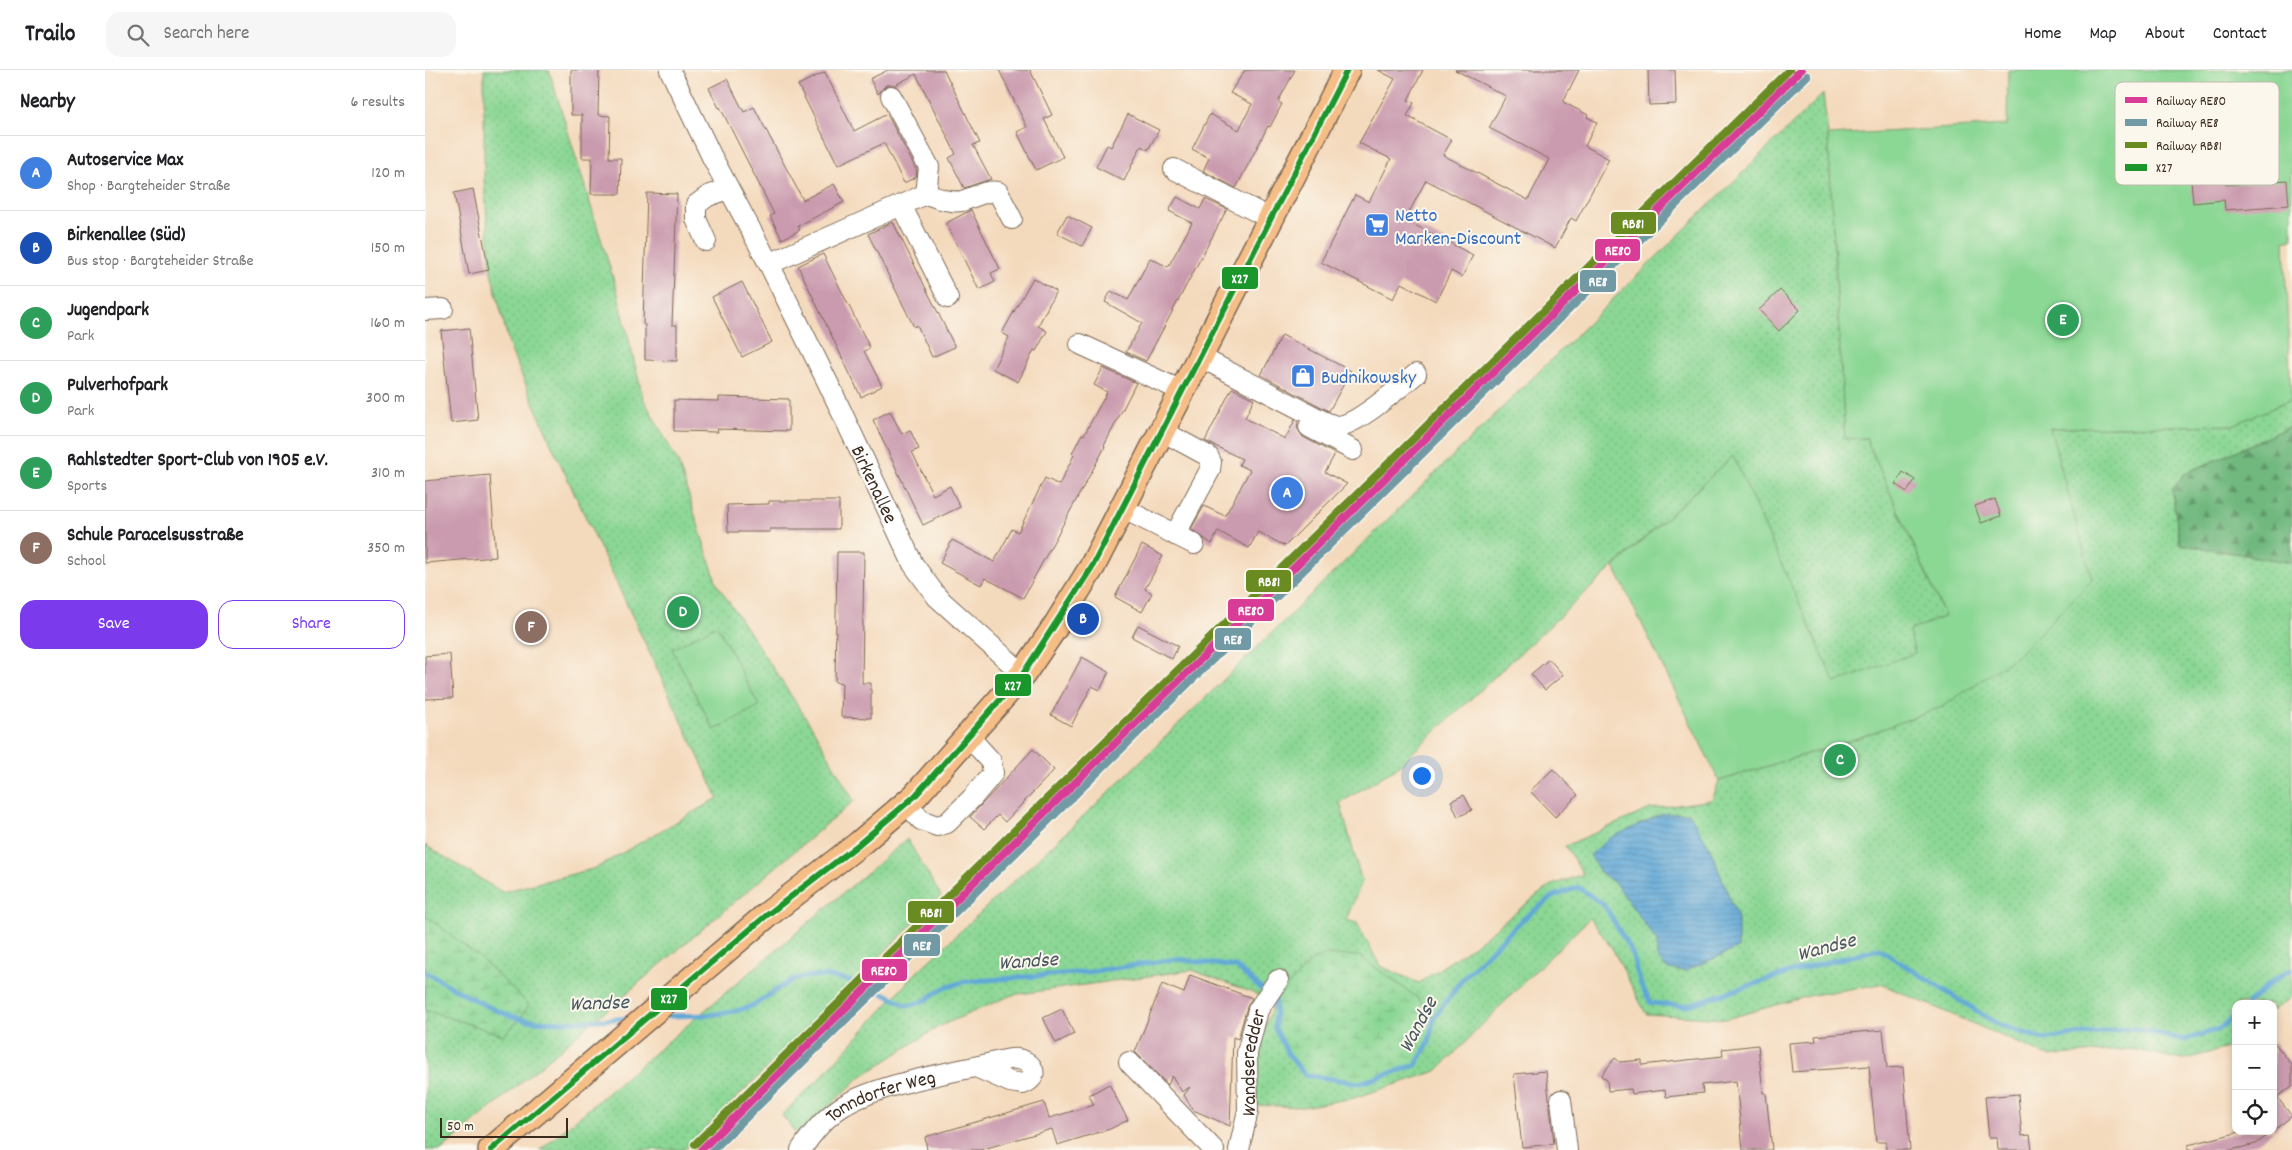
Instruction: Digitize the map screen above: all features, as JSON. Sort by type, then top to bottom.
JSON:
[{"type":"main road","points":[[491,1150],[767,916],[859,844],[906,803],[1023,674],[1092,567],[1347,70]]},
{"type":"street","name":"Birkenallee","points":[[669,70],[828,383],[913,564],[937,597],[1023,674]]},
{"type":"street","points":[[891,96],[929,167],[926,194]]},
{"type":"street","points":[[1174,169],[1271,219]]},
{"type":"street","points":[[706,241],[696,219],[696,205],[708,196],[729,189]]},
{"type":"street","points":[[769,264],[926,194],[951,202],[993,191],[998,192],[1011,219]]},
{"type":"street","points":[[901,206],[948,298]]},
{"type":"street","points":[[1081,344],[1182,391]]},
{"type":"street","points":[[1198,361],[1323,422],[1337,426],[1352,422],[1416,374]]},
{"type":"street","points":[[1198,361],[1353,450]]},
{"type":"street","points":[[1162,431],[1209,456],[1211,462],[1210,470],[1175,534]]},
{"type":"street","points":[[1122,508],[1195,544]]},
{"type":"street","points":[[906,803],[921,820],[937,826],[947,822],[968,802],[993,773],[991,761],[968,736]]},
{"type":"street","name":"Wandseredder","points":[[1239,1150],[1248,1110],[1247,1053],[1258,1010],[1278,980]]},
{"type":"street","points":[[1129,1062],[1214,1150]]},
{"type":"street","name":"Tonndorfer Weg","points":[[801,1150],[828,1117],[850,1103],[896,1086],[977,1067]]},
{"type":"street","points":[[1561,1100],[1567,1150]]},
{"type":"green space","points":[[484,70],[549,70],[618,294],[643,398],[678,462],[717,584],[812,727],[854,801],[441,1150],[425,1150],[425,845],[502,892],[596,868],[718,798],[553,448],[510,348],[491,272],[484,180]]},
{"type":"green space","points":[[2008,70],[2292,70],[2292,239],[2284,241],[2291,400],[2233,425],[2050,428],[2092,580],[2017,656],[1942,707],[1858,738],[1719,781],[1614,567],[1733,456],[1835,683],[1915,653],[1909,631],[1945,616],[1866,438],[1845,439],[1828,135],[2007,125]]},
{"type":"green space","points":[[1823,94],[1828,135],[1845,439],[1866,438],[1945,616],[1910,631],[1916,653],[1835,684],[1732,457],[1396,768],[1340,803],[1362,882],[1346,920],[1357,923],[1380,966],[1419,983],[1473,946],[1549,886],[1583,874],[1565,846],[1650,809],[1712,800],[1719,781],[1858,738],[1941,707],[1974,684],[2092,580],[2049,428],[2232,425],[2291,400],[2292,426],[2184,474],[2172,490],[2180,544],[2292,563],[2292,996],[2277,1008],[2277,1000],[2232,1000],[2232,1044],[2227,1048],[2182,1060],[2132,1049],[2048,1056],[1881,984],[1812,995],[1726,1019],[1646,1014],[1613,950],[1590,918],[1437,1071],[1354,1098],[1302,1107],[1253,1105],[1255,1055],[1273,1004],[1259,995],[1192,970],[1012,995],[938,1027],[859,1078],[798,1136],[782,1115],[820,1078],[915,974],[1107,794]],"holes":[[[1709,846],[1721,878],[1738,948],[1685,971],[1667,969],[1657,957],[1657,941],[1616,884],[1600,872]]]},
{"type":"green space","points":[[2292,426],[2292,563],[2180,544],[2172,490],[2184,474]]},
{"type":"green space","points":[[717,625],[759,706],[714,730],[672,649]]},
{"type":"green space","points":[[907,839],[941,896],[684,1150],[540,1150]]},
{"type":"green space","points":[[425,915],[480,958],[529,1005],[520,1019],[503,1035],[425,1010]]},
{"type":"green space","points":[[1322,955],[1359,956],[1418,998],[1434,1018],[1429,1042],[1416,1065],[1360,1083],[1305,1075],[1288,1054],[1275,1028],[1275,1000],[1310,962]]},
{"type":"water","points":[[1689,813],[1709,846],[1738,918],[1738,948],[1685,971],[1667,969],[1657,957],[1657,941],[1616,884],[1600,872],[1590,855],[1610,838],[1662,814]]},
{"type":"building","points":[[571,70],[599,70],[598,115],[610,116],[609,158],[621,158],[620,194],[591,194],[592,158],[582,158],[582,115],[571,115]]},
{"type":"building","points":[[888,70],[944,70],[980,143],[973,145],[991,179],[964,188],[949,158],[956,154],[916,74],[895,85],[886,85],[878,94],[870,79]]},
{"type":"building","points":[[999,70],[1030,70],[1052,115],[1044,119],[1063,157],[1036,170],[1017,132],[1027,127]]},
{"type":"building","points":[[1245,70],[1295,70],[1278,102],[1282,104],[1270,127],[1268,126],[1236,188],[1203,171],[1209,158],[1192,149],[1210,114],[1239,130],[1252,104],[1230,93]]},
{"type":"building","points":[[1378,70],[1423,70],[1408,100],[1414,103],[1407,116],[1452,140],[1443,155],[1528,200],[1549,159],[1489,128],[1506,96],[1455,70],[1579,70],[1563,102],[1597,122],[1585,146],[1609,159],[1576,221],[1571,218],[1555,248],[1426,180],[1405,220],[1473,255],[1462,277],[1451,271],[1436,301],[1401,283],[1393,299],[1321,262],[1355,195],[1369,202],[1391,159],[1359,143],[1395,79]]},
{"type":"building","points":[[1648,70],[1675,70],[1676,104],[1649,105]]},
{"type":"building","points":[[825,72],[854,131],[887,114],[917,171],[916,177],[904,183],[884,143],[838,165],[798,85]]},
{"type":"building","points":[[727,79],[744,112],[754,107],[803,200],[834,184],[844,202],[798,226],[800,230],[782,239],[770,216],[774,214],[709,88]]},
{"type":"building","points":[[1128,114],[1159,130],[1148,150],[1141,146],[1124,181],[1096,167],[1107,145],[1111,147]]},
{"type":"building","points":[[2287,180],[2289,205],[2225,210],[2224,200],[2193,203],[2191,185],[2279,185],[2279,181]]},
{"type":"building","points":[[473,189],[489,270],[469,274],[454,193]]},
{"type":"building","points":[[647,193],[677,194],[672,325],[677,325],[677,361],[645,360],[645,325],[643,324]]},
{"type":"building","points":[[1177,197],[1200,209],[1205,199],[1227,209],[1146,361],[1126,352],[1142,323],[1105,302],[1111,291],[1128,300],[1150,258],[1168,267],[1192,223],[1169,211]]},
{"type":"building","points":[[971,210],[1000,269],[991,273],[995,282],[979,290],[946,223]]},
{"type":"building","points":[[1067,215],[1092,228],[1082,246],[1057,233]]},
{"type":"building","points":[[893,222],[955,347],[932,357],[917,325],[914,327],[868,234]]},
{"type":"building","points":[[823,254],[870,348],[864,351],[882,386],[861,397],[798,266]]},
{"type":"building","points":[[1033,278],[1056,291],[1038,326],[1047,331],[1036,351],[1034,350],[1018,382],[993,369],[1009,337],[1002,333]]},
{"type":"building","points":[[742,282],[772,342],[742,357],[712,297]]},
{"type":"building","points":[[1780,290],[1800,310],[1779,331],[1759,310]]},
{"type":"building","points":[[469,328],[478,420],[451,423],[441,331]]},
{"type":"building","points":[[1282,335],[1351,371],[1329,411],[1261,375]]},
{"type":"building","points":[[1103,368],[1136,383],[1105,447],[1023,598],[985,578],[981,585],[940,563],[952,540],[994,562],[1012,529],[1018,532],[1045,478],[1059,485],[1074,455],[1072,453],[1107,392],[1094,385]]},
{"type":"building","points":[[1232,388],[1254,399],[1245,418],[1285,439],[1295,420],[1298,422],[1297,428],[1303,437],[1335,454],[1325,472],[1347,484],[1285,546],[1258,532],[1249,548],[1218,531],[1212,544],[1191,529],[1204,506],[1225,516],[1250,470],[1239,465],[1242,459],[1205,441]]},
{"type":"building","points":[[719,397],[789,399],[789,431],[717,429],[718,432],[674,431],[674,400],[719,401]]},
{"type":"building","points":[[890,411],[902,434],[910,430],[919,449],[912,452],[933,495],[950,486],[960,507],[923,525],[873,420]]},
{"type":"building","points":[[1903,472],[1915,480],[1907,492],[1895,484]]},
{"type":"building","points":[[490,475],[496,557],[425,563],[425,481]]},
{"type":"building","points":[[1995,499],[2001,516],[1981,523],[1975,506]]},
{"type":"building","points":[[769,501],[839,501],[839,529],[770,529],[770,532],[728,532],[727,505],[769,504]]},
{"type":"building","points":[[1142,545],[1163,556],[1145,589],[1152,593],[1142,612],[1115,597]]},
{"type":"building","points":[[837,552],[864,552],[862,683],[871,683],[871,718],[841,717],[842,683],[835,682]]},
{"type":"building","points":[[1138,625],[1178,646],[1172,659],[1132,637]]},
{"type":"building","points":[[450,654],[453,698],[425,699],[425,656]]},
{"type":"building","points":[[1082,657],[1109,672],[1100,690],[1092,686],[1071,726],[1051,715]]},
{"type":"building","points":[[1549,659],[1563,675],[1545,690],[1531,674]]},
{"type":"building","points":[[1033,749],[1054,770],[1005,822],[998,815],[984,829],[970,817]]},
{"type":"building","points":[[1553,769],[1578,795],[1555,817],[1530,791]]},
{"type":"building","points":[[1464,795],[1472,810],[1458,817],[1451,801]]},
{"type":"building","points":[[1190,975],[1252,998],[1247,1007],[1238,1039],[1233,1037],[1230,1126],[1193,1110],[1184,1095],[1190,1087],[1182,1092],[1172,1076],[1168,1085],[1135,1052],[1162,984],[1184,993]]},
{"type":"building","points":[[1062,1009],[1074,1034],[1056,1043],[1043,1018]]},
{"type":"building","points":[[1883,1030],[1887,1068],[1903,1067],[1910,1150],[1886,1150],[1886,1142],[1876,1142],[1869,1066],[1792,1072],[1789,1043],[1816,1041],[1815,1036]]},
{"type":"building","points":[[1758,1045],[1763,1093],[1766,1093],[1772,1150],[1743,1150],[1736,1081],[1702,1085],[1703,1093],[1666,1097],[1665,1090],[1632,1094],[1631,1089],[1608,1091],[1607,1080],[1601,1076],[1615,1058],[1620,1062],[1642,1060],[1642,1065],[1723,1056],[1722,1049]]},
{"type":"building","points":[[2277,1046],[2292,1065],[2292,1086],[2277,1097]]},
{"type":"building","points":[[1546,1071],[1554,1144],[1522,1147],[1514,1074]]},
{"type":"building","points":[[1109,1084],[1128,1120],[1110,1129],[1057,1145],[1052,1129],[980,1150],[927,1150],[925,1137],[1044,1102],[1049,1118],[1094,1105],[1089,1095]]},
{"type":"building","points":[[2018,1094],[2022,1136],[2030,1135],[2032,1150],[1998,1150],[1997,1138],[1989,1138],[1985,1097]]},
{"type":"building","points":[[2277,1097],[2292,1116],[2277,1128]]},
{"type":"building","points":[[2232,1134],[2268,1135],[2256,1144],[2231,1150],[2188,1150],[2188,1145]]},
{"type":"waterway","name":"Wandse","points":[[1272,998],[1275,1000],[1275,1028],[1288,1054],[1305,1075],[1360,1083],[1416,1065],[1429,1042],[1434,1018],[1465,976],[1522,920],[1552,897],[1578,887],[1605,906],[1632,953],[1641,985],[1651,1003],[1685,1006],[1808,967],[1879,949],[1999,1025],[2043,1039],[2133,1028],[2184,1040],[2219,1029],[2232,1018]]},
{"type":"waterway","name":"Wandse","points":[[662,1016],[705,1015],[749,1007],[780,987],[804,977],[819,976],[851,982],[882,993],[907,1006],[922,1002],[942,989],[962,982],[1088,972],[1177,959],[1236,967],[1266,993]]},
{"type":"waterway","name":"Wandse","points":[[2251,1000],[2275,979],[2292,969]]},
{"type":"waterway","name":"Wandse","points":[[425,972],[482,1004],[518,1018],[543,1022],[633,1018]]},
{"type":"rail line","name":"RB81","points":[[695,1144],[1789,70]]},
{"type":"rail line","name":"RE80","points":[[701,1150],[1801,70]]},
{"type":"rail line","name":"RE8","points":[[713,1150],[1807,76]]},
{"type":"transit line","name":"X27","points":[[491,1150],[767,915],[859,844],[915,796],[1023,674],[1092,567],[1347,70]]},
{"type":"place","name":"Netto Marken-Discount","points":[[1377,225]]},
{"type":"place","name":"Rahlstedter Sport-Club von 1905 e.V.","points":[[2063,320]]},
{"type":"place","name":"Budnikowsky","points":[[1303,376]]},
{"type":"place","name":"Autoservice Max","points":[[1287,493]]},
{"type":"place","name":"Pulverhofpark","points":[[683,612]]},
{"type":"place","name":"Birkenallee (Süd)","points":[[1083,619]]},
{"type":"place","name":"Schule Paracelsusstraße","points":[[531,627]]},
{"type":"place","name":"Jugendpark","points":[[1840,760]]}]
